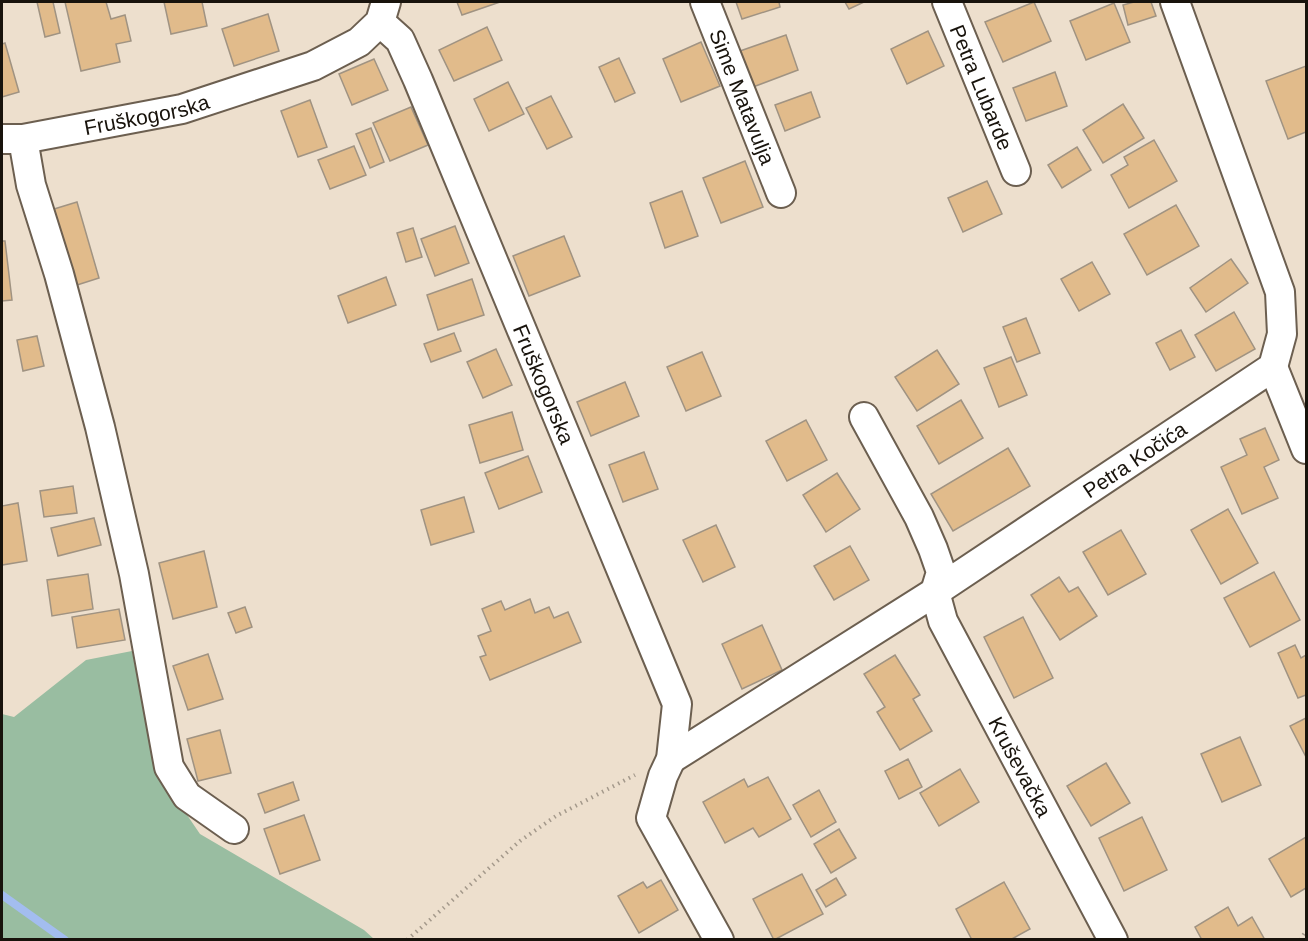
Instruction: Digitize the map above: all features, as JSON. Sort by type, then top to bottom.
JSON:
[{"type":"street","name":"Sime Matavulja","points":[[705,2],[781,193]]},
{"type":"street","name":"Petra Lubarde","points":[[947,2],[1016,171]]},
{"type":"street","points":[[1175,2],[1294,331],[1273,367],[1306,449]]},
{"type":"street","name":"Fruškogorska","points":[[12,139],[182,109],[302,70],[359,42],[383,12],[400,40],[418,80],[677,704],[671,759]]},
{"type":"street","points":[[12,139],[31,185],[59,274],[110,472],[134,574],[169,766],[187,796],[234,829]]},
{"type":"street","name":"Petra Kočića","points":[[671,759],[935,592],[1273,367]]},
{"type":"street","points":[[864,417],[919,517],[933,549],[941,572],[935,592]]},
{"type":"street","name":"Kruševačka","points":[[935,592],[943,621],[1113,939]]},
{"type":"street","points":[[671,759],[663,776],[651,818],[718,939]]},
{"type":"path","points":[[407,939],[520,841],[555,816],[654,765],[671,759]]},
{"type":"path","points":[[1300,939],[1306,931]]},
{"type":"green space","points":[[132,651],[155,768],[200,834],[364,930],[374,939],[2,940],[2,714],[14,717],[86,660]]},
{"type":"building","points":[[37,2],[53,2],[60,33],[45,37]]},
{"type":"building","points":[[65,2],[106,2],[111,19],[125,15],[131,41],[116,44],[120,62],[81,71]]},
{"type":"building","points":[[164,2],[202,2],[207,26],[171,34]]},
{"type":"building","points":[[457,2],[500,2],[462,15]]},
{"type":"building","points":[[736,2],[779,2],[780,7],[742,19]]},
{"type":"building","points":[[845,2],[864,2],[849,9]]},
{"type":"building","points":[[1034,2],[1051,41],[1003,62],[985,22]]},
{"type":"building","points":[[1134,2],[1151,2],[1156,16],[1128,25],[1123,5]]},
{"type":"building","points":[[1114,3],[1130,42],[1086,60],[1070,21]]},
{"type":"building","points":[[268,14],[279,51],[234,66],[222,29]]},
{"type":"building","points":[[487,27],[502,60],[454,81],[439,50]]},
{"type":"building","points":[[928,31],[944,66],[907,84],[891,49]]},
{"type":"building","points":[[786,35],[798,70],[753,87],[740,51]]},
{"type":"building","points":[[701,42],[720,86],[681,102],[663,59]]},
{"type":"building","points":[[5,43],[19,92],[2,97],[2,44]]},
{"type":"building","points":[[619,58],[635,93],[615,102],[599,67]]},
{"type":"building","points":[[374,59],[388,90],[352,105],[339,74]]},
{"type":"building","points":[[1306,66],[1306,132],[1288,139],[1266,81]]},
{"type":"building","points":[[1055,72],[1067,106],[1026,121],[1013,88]]},
{"type":"building","points":[[508,82],[524,114],[489,131],[474,99]]},
{"type":"building","points":[[811,92],[820,117],[785,131],[775,105]]},
{"type":"building","points":[[551,96],[572,137],[547,149],[526,108]]},
{"type":"building","points":[[310,100],[327,147],[298,157],[281,111]]},
{"type":"building","points":[[1123,104],[1144,138],[1103,163],[1083,130]]},
{"type":"building","points":[[411,107],[428,145],[390,161],[373,123]]},
{"type":"building","points":[[371,128],[384,162],[370,168],[356,134]]},
{"type":"building","points":[[1154,140],[1177,181],[1129,208],[1111,175],[1128,165],[1124,157]]},
{"type":"building","points":[[354,146],[366,175],[330,189],[318,160]]},
{"type":"building","points":[[1077,147],[1091,170],[1062,188],[1048,165]]},
{"type":"building","points":[[745,161],[763,207],[721,223],[703,178]]},
{"type":"building","points":[[987,181],[1002,214],[963,232],[948,198]]},
{"type":"building","points":[[682,191],[698,236],[665,248],[650,203]]},
{"type":"building","points":[[77,202],[99,278],[77,285],[54,209]]},
{"type":"building","points":[[1176,205],[1199,246],[1147,275],[1124,234]]},
{"type":"building","points":[[455,226],[469,263],[435,276],[421,239]]},
{"type":"building","points":[[413,228],[422,257],[406,262],[397,233]]},
{"type":"building","points":[[564,236],[580,276],[529,296],[513,256]]},
{"type":"building","points":[[2,241],[5,241],[12,300],[2,301]]},
{"type":"building","points":[[1231,259],[1248,283],[1206,312],[1190,288]]},
{"type":"building","points":[[1092,262],[1110,294],[1079,311],[1061,279]]},
{"type":"building","points":[[386,277],[396,305],[348,323],[338,296]]},
{"type":"building","points":[[472,279],[484,315],[438,330],[427,295]]},
{"type":"building","points":[[1234,312],[1255,349],[1216,371],[1195,335]]},
{"type":"building","points":[[1026,318],[1040,353],[1017,362],[1003,327]]},
{"type":"building","points":[[1181,330],[1195,357],[1170,370],[1156,343]]},
{"type":"building","points":[[454,333],[461,351],[431,362],[424,344]]},
{"type":"building","points":[[37,336],[44,366],[23,371],[17,340]]},
{"type":"building","points":[[496,349],[512,385],[483,398],[467,362]]},
{"type":"building","points":[[937,350],[959,384],[917,411],[895,377]]},
{"type":"building","points":[[702,352],[721,396],[686,411],[667,367]]},
{"type":"building","points":[[1011,357],[1027,395],[999,407],[984,368]]},
{"type":"building","points":[[625,382],[639,416],[591,436],[577,402]]},
{"type":"building","points":[[961,400],[983,438],[939,464],[917,426]]},
{"type":"building","points":[[512,412],[523,450],[480,463],[469,425]]},
{"type":"building","points":[[806,420],[827,460],[787,481],[766,441]]},
{"type":"building","points":[[1265,428],[1279,460],[1264,467],[1278,498],[1242,514],[1221,467],[1247,455],[1240,439]]},
{"type":"building","points":[[1008,448],[1030,486],[953,531],[931,494]]},
{"type":"building","points":[[644,452],[658,489],[623,502],[609,465]]},
{"type":"building","points":[[528,456],[542,492],[499,509],[485,473]]},
{"type":"building","points":[[837,473],[860,509],[826,532],[803,495]]},
{"type":"building","points":[[73,486],[77,513],[44,517],[40,491]]},
{"type":"building","points":[[464,497],[474,532],[431,545],[421,510]]},
{"type":"building","points":[[18,503],[27,561],[2,565],[2,506]]},
{"type":"building","points":[[1228,509],[1258,563],[1221,584],[1191,530]]},
{"type":"building","points":[[94,518],[101,545],[58,556],[51,528]]},
{"type":"building","points":[[716,525],[735,567],[703,582],[683,540]]},
{"type":"building","points":[[1121,530],[1146,574],[1108,595],[1083,552]]},
{"type":"building","points":[[850,546],[869,580],[834,600],[814,566]]},
{"type":"building","points":[[204,551],[217,607],[173,619],[159,563]]},
{"type":"building","points":[[1274,572],[1300,620],[1250,647],[1224,598]]},
{"type":"building","points":[[88,574],[93,609],[52,616],[47,580]]},
{"type":"building","points":[[1059,577],[1069,592],[1078,587],[1097,616],[1060,640],[1031,595]]},
{"type":"building","points":[[530,599],[535,613],[549,607],[554,618],[568,612],[581,642],[490,680],[480,657],[486,655],[478,636],[491,631],[482,609],[501,601],[505,610]]},
{"type":"building","points":[[245,607],[252,627],[236,633],[228,613]]},
{"type":"building","points":[[119,609],[125,640],[77,648],[72,617]]},
{"type":"building","points":[[1023,617],[1053,678],[1014,698],[984,637]]},
{"type":"building","points":[[762,625],[782,670],[742,689],[722,644]]},
{"type":"building","points":[[1295,645],[1301,658],[1306,655],[1306,695],[1298,698],[1278,653]]},
{"type":"building","points":[[208,654],[223,699],[188,710],[173,666]]},
{"type":"building","points":[[895,655],[920,695],[913,699],[932,731],[900,750],[877,712],[885,707],[864,674]]},
{"type":"building","points":[[1306,718],[1306,757],[1290,726]]},
{"type":"building","points":[[220,730],[231,773],[198,781],[187,739]]},
{"type":"building","points":[[1240,737],[1261,785],[1222,802],[1201,754]]},
{"type":"building","points":[[908,759],[922,787],[899,799],[885,771]]},
{"type":"building","points":[[1106,763],[1130,803],[1091,826],[1067,786]]},
{"type":"building","points":[[960,769],[979,802],[939,826],[920,793]]},
{"type":"building","points":[[768,777],[791,819],[759,837],[753,828],[725,843],[703,802],[744,779],[748,787]]},
{"type":"building","points":[[293,782],[299,800],[265,813],[258,794]]},
{"type":"building","points":[[819,790],[836,822],[811,837],[793,805]]},
{"type":"building","points":[[304,815],[320,860],[280,874],[264,829]]},
{"type":"building","points":[[1142,817],[1167,870],[1124,891],[1099,838]]},
{"type":"building","points":[[839,829],[856,858],[831,873],[814,844]]},
{"type":"building","points":[[1306,837],[1306,888],[1291,897],[1269,859]]},
{"type":"building","points":[[802,874],[823,914],[774,940],[753,899]]},
{"type":"building","points":[[836,878],[846,895],[826,907],[816,890]]},
{"type":"building","points":[[661,880],[678,910],[639,933],[618,896],[643,882],[647,888]]},
{"type":"building","points":[[1004,882],[1030,929],[1010,940],[972,940],[956,909]]},
{"type":"building","points":[[1228,907],[1238,926],[1252,917],[1265,940],[1202,940],[1195,927]]},
{"type":"waterway","points":[[2,895],[65,940]]}]
